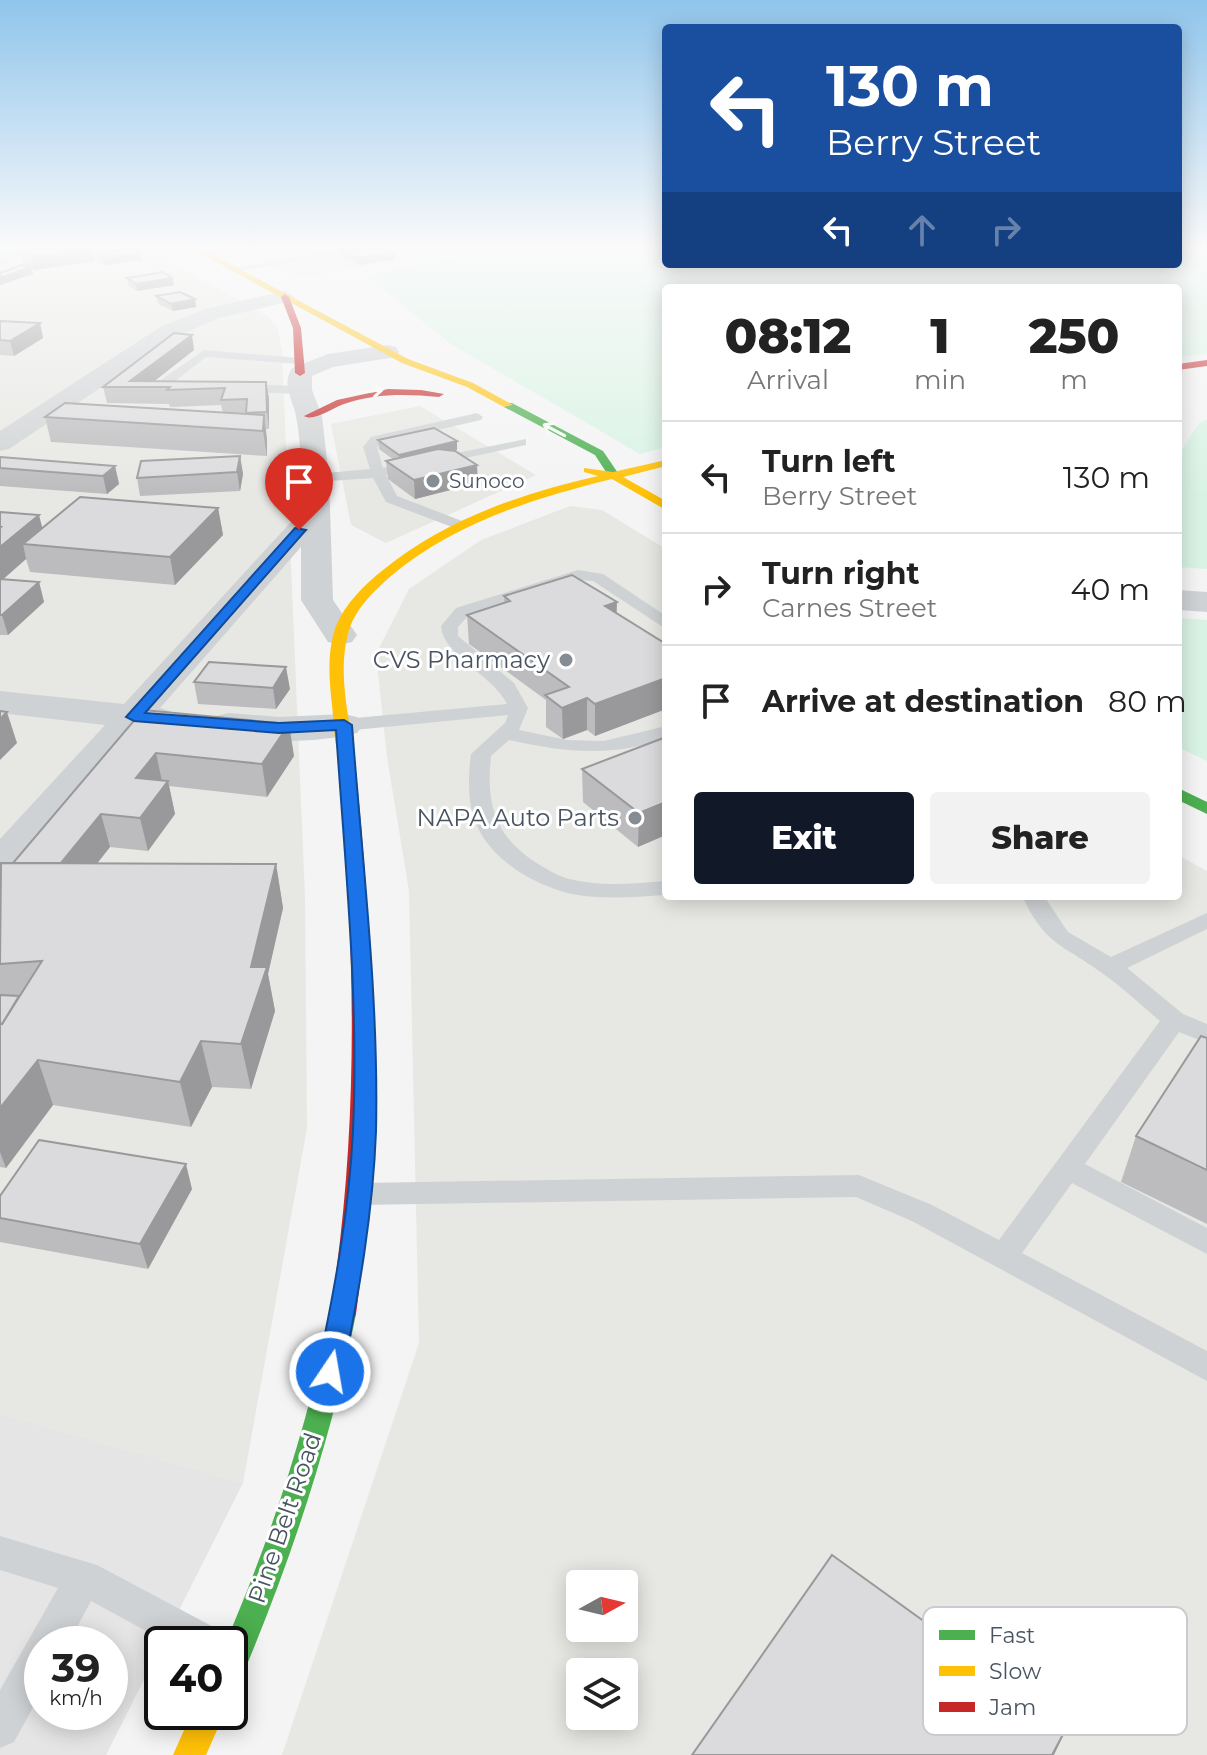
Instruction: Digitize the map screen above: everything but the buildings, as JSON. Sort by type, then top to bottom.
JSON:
[{"type":"main road","points":[[297,331],[302,385],[342,397],[362,392],[399,390],[439,394]]},
{"type":"main road","points":[[348,331],[396,357],[470,385],[599,453],[614,476]]},
{"type":"main road","points":[[396,357],[439,394],[528,446]]},
{"type":"main road","points":[[1182,366],[1207,363]]},
{"type":"main road","points":[[340,635],[357,603],[385,572],[457,524],[526,499],[662,464]]},
{"type":"main road","points":[[575,466],[614,476],[662,504]]},
{"type":"main road","name":"Pine Belt Road","points":[[240,1626],[296,1501],[324,1398],[347,1293],[360,1194],[364,1130],[363,992],[338,666],[340,635]]},
{"type":"main road","points":[[1182,795],[1207,809]]},
{"type":"main road","points":[[189,1755],[201,1730]]},
{"type":"street","points":[[0,443],[171,331]]},
{"type":"street","points":[[302,385],[323,391],[333,381],[396,357]]},
{"type":"street","points":[[302,385],[328,361],[396,357]]},
{"type":"street","points":[[302,385],[315,478],[317,600],[340,635]]},
{"type":"street","points":[[0,865],[316,512]]},
{"type":"street","points":[[1182,600],[1207,602]]},
{"type":"street","points":[[0,702],[134,717],[279,728],[344,725]]},
{"type":"lane","points":[[193,386],[162,385],[204,353],[302,385]]},
{"type":"lane","points":[[225,387],[302,385]]},
{"type":"lane","points":[[457,524],[391,499],[370,447],[376,440],[477,417]]},
{"type":"lane","points":[[436,426],[479,451]]},
{"type":"lane","points":[[315,478],[378,473],[479,451],[528,446]]},
{"type":"lane","points":[[662,621],[597,577],[578,575],[462,612],[449,626],[450,638],[508,687],[519,708],[514,725],[481,754],[478,774],[488,828],[525,867],[570,887],[662,888]]},
{"type":"lane","points":[[344,725],[519,708]]},
{"type":"lane","points":[[505,733],[567,747],[607,749],[662,733]]},
{"type":"lane","points":[[1035,900],[1060,937],[1110,967],[1174,1020],[1207,1034]]},
{"type":"lane","points":[[1110,967],[1207,920]]},
{"type":"lane","points":[[1003,1257],[1174,1020]]},
{"type":"lane","points":[[1067,1167],[1207,1242]]},
{"type":"lane","points":[[360,1194],[767,1185],[859,1186],[922,1213],[1207,1367]]},
{"type":"lane","points":[[0,1553],[84,1578],[171,1626]]},
{"type":"lane","points":[[57,1626],[84,1578]]},
{"type":"lane","points":[[0,1728],[24,1685]]},
{"type":"shaded area","points":[[0,331],[278,331],[282,352],[305,897],[307,1128],[243,1483],[0,1414]]},
{"type":"shaded area","points":[[420,406],[536,475],[386,543],[351,525],[331,424]]},
{"type":"shaded area","points":[[570,506],[602,510],[662,547],[662,900],[1182,900],[1182,857],[1207,871],[1207,1755],[282,1755],[419,1343],[409,891],[387,757],[376,654],[409,589],[481,540]]},
{"type":"shaded area","points":[[0,1414],[243,1483],[171,1626],[144,1626],[144,1680],[128,1711],[128,1626],[24,1626],[24,1730],[119,1730],[106,1755],[0,1755]]},
{"type":"green space","points":[[434,331],[662,331],[662,448],[640,454],[451,344]]},
{"type":"green space","points":[[1182,331],[1207,331],[1207,354],[1182,357]]},
{"type":"green space","points":[[1207,420],[1207,569],[1182,567],[1182,449],[1200,422]]},
{"type":"green space","points":[[1182,618],[1207,620],[1207,761],[1182,749]]},
{"type":"traffic: fast","points":[[508,405],[599,453],[614,476]]},
{"type":"traffic: fast","points":[[1182,795],[1207,809]]},
{"type":"traffic: fast","points":[[248,1626],[282,1538],[311,1450],[343,1314]]},
{"type":"traffic: slow","points":[[349,331],[405,361],[470,385],[508,405]]},
{"type":"traffic: slow","points":[[347,761],[337,679],[338,647],[352,610],[380,579],[443,533],[478,516],[552,491],[662,464]]},
{"type":"traffic: slow","points":[[588,470],[614,476],[662,504]]},
{"type":"traffic: slow","points":[[189,1755],[201,1730]]},
{"type":"traffic: jam","points":[[297,331],[300,373]]},
{"type":"traffic: jam","points":[[1182,366],[1207,363]]},
{"type":"traffic: jam","points":[[309,416],[341,402],[372,394],[439,394]]},
{"type":"traffic: jam","points":[[343,1314],[360,1176],[364,1038],[358,900],[347,761]]},
{"type":"place","name":"Sunoco","points":[[433,481]]},
{"type":"place","name":"CVS Pharmacy","points":[[566,660]]},
{"type":"place","name":"NAPA Auto Parts","points":[[635,818]]},
{"type":"route","points":[[299,530],[134,717],[279,728],[344,725],[363,992],[364,1130],[360,1194],[347,1293],[330,1372]]}]
